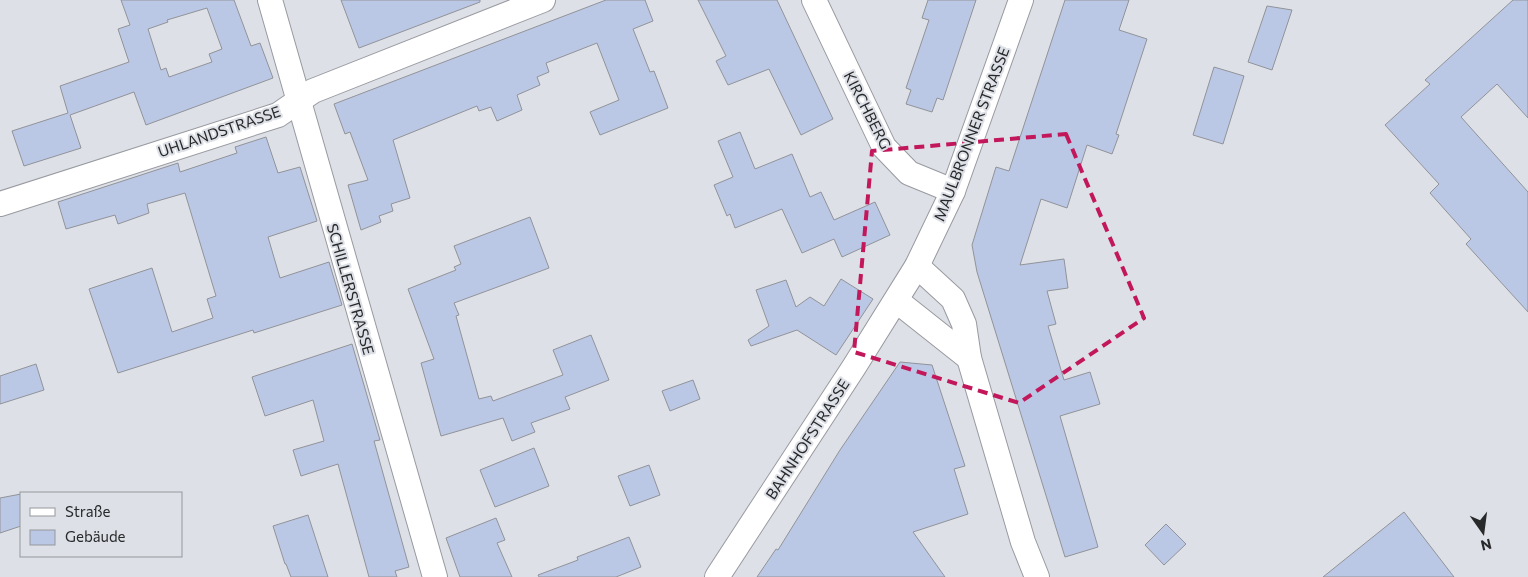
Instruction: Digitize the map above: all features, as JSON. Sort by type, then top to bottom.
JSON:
[{"type":"street","name":"SCHILLERSTRASSE","points":[[270,0],[435,577]]},
{"type":"street","name":"UHLANDSTRASSE","points":[[0,204],[278,115],[313,91],[543,0]]},
{"type":"street","name":"KIRCHBERG","points":[[814,0],[884,147],[909,172],[953,190]]},
{"type":"street","name":"MAULBRONNER STRASSE","points":[[897,301],[917,266],[953,190],[1021,0]]},
{"type":"street","points":[[917,266],[953,299],[964,324],[969,358],[1023,542],[1037,577]]},
{"type":"street","points":[[897,301],[969,358]]},
{"type":"street","name":"BAHNHOFSTRASSE","points":[[717,577],[897,301]]},
{"type":"highlighted area","points":[[1066,134],[1144,318],[1019,403],[854,352],[872,151]]},
{"type":"building","points":[[121,0],[234,0],[251,46],[260,43],[273,78],[146,125],[134,92],[70,115],[81,148],[24,166],[12,131],[68,113],[60,86],[129,62],[118,29],[130,25]],"holes":[[[207,8],[222,49],[209,54],[212,62],[169,77],[166,68],[161,70],[148,29],[168,22],[167,20]]]},
{"type":"building","points":[[341,0],[480,0],[480,2],[359,48]]},
{"type":"building","points":[[606,0],[645,0],[653,21],[633,29],[650,72],[654,71],[668,108],[600,135],[590,112],[619,100],[597,43],[546,63],[549,72],[537,77],[540,85],[517,95],[522,110],[497,121],[491,107],[479,111],[477,106],[393,140],[410,198],[391,204],[393,211],[379,216],[381,222],[361,230],[348,185],[368,180],[350,132],[345,134],[334,104]]},
{"type":"building","points":[[698,0],[777,0],[833,119],[801,135],[769,69],[728,85],[716,61],[726,56]]},
{"type":"building","points":[[928,0],[976,0],[943,100],[937,98],[932,112],[906,104],[911,90],[906,88],[929,20],[922,18]]},
{"type":"building","points":[[1065,0],[1129,0],[1119,30],[1147,39],[1116,134],[1119,135],[1112,154],[1087,145],[1067,208],[1041,199],[1020,265],[1064,259],[1068,288],[1047,291],[1056,324],[1048,326],[1064,380],[1090,372],[1100,404],[1060,416],[1098,547],[1065,557],[977,272],[972,245],[996,167],[1009,171]]},
{"type":"building","points":[[1513,0],[1528,0],[1528,118],[1497,84],[1461,117],[1528,192],[1528,312],[1466,244],[1471,239],[1430,193],[1439,184],[1385,125],[1430,84],[1425,80]]},
{"type":"building","points":[[1267,6],[1292,10],[1272,70],[1248,62]]},
{"type":"building","points":[[1214,67],[1244,76],[1223,144],[1193,135]]},
{"type":"building","points":[[740,132],[755,169],[792,154],[810,197],[821,192],[834,220],[875,202],[890,235],[842,257],[834,239],[802,253],[782,209],[735,228],[730,214],[727,216],[714,185],[733,177],[718,141]]},
{"type":"building","points":[[266,137],[278,173],[300,167],[317,221],[268,237],[280,278],[329,262],[342,305],[254,333],[253,330],[118,373],[89,289],[152,268],[172,332],[213,318],[207,299],[216,296],[185,193],[147,204],[149,213],[118,224],[115,215],[66,229],[58,202],[178,163],[180,172],[237,153],[235,147]]},
{"type":"building","points":[[530,217],[549,268],[454,303],[459,315],[456,316],[479,399],[491,396],[493,401],[563,375],[553,350],[591,335],[609,380],[565,397],[570,409],[531,423],[535,432],[512,441],[503,418],[441,436],[421,363],[434,359],[408,289],[456,270],[454,267],[461,264],[454,246]]},
{"type":"building","points":[[841,279],[873,299],[836,355],[797,330],[751,346],[748,340],[769,326],[756,290],[786,280],[796,307],[810,297],[824,306]]},
{"type":"building","points":[[352,344],[380,440],[374,441],[409,567],[395,571],[397,577],[369,577],[338,464],[301,476],[293,450],[324,441],[313,400],[265,416],[252,377]]},
{"type":"building","points":[[900,362],[932,365],[965,466],[954,469],[968,514],[913,532],[945,577],[757,577],[776,549],[778,550],[840,450]]},
{"type":"building","points":[[36,364],[44,390],[0,404],[0,376]]},
{"type":"building","points":[[693,380],[700,399],[670,411],[662,391]]},
{"type":"building","points":[[534,448],[549,486],[495,507],[480,470]]},
{"type":"building","points":[[649,465],[660,495],[630,506],[618,476]]},
{"type":"building","points":[[20,494],[20,526],[0,533],[0,498]]},
{"type":"building","points":[[1404,512],[1454,577],[1323,577]]},
{"type":"building","points":[[308,515],[328,577],[291,577],[285,564],[273,526]]},
{"type":"building","points":[[496,518],[505,540],[497,543],[512,577],[460,577],[446,538]]},
{"type":"building","points":[[1166,524],[1186,544],[1164,565],[1145,545]]},
{"type":"building","points":[[629,537],[641,567],[616,577],[539,577],[538,575],[578,560],[577,557]]}]
